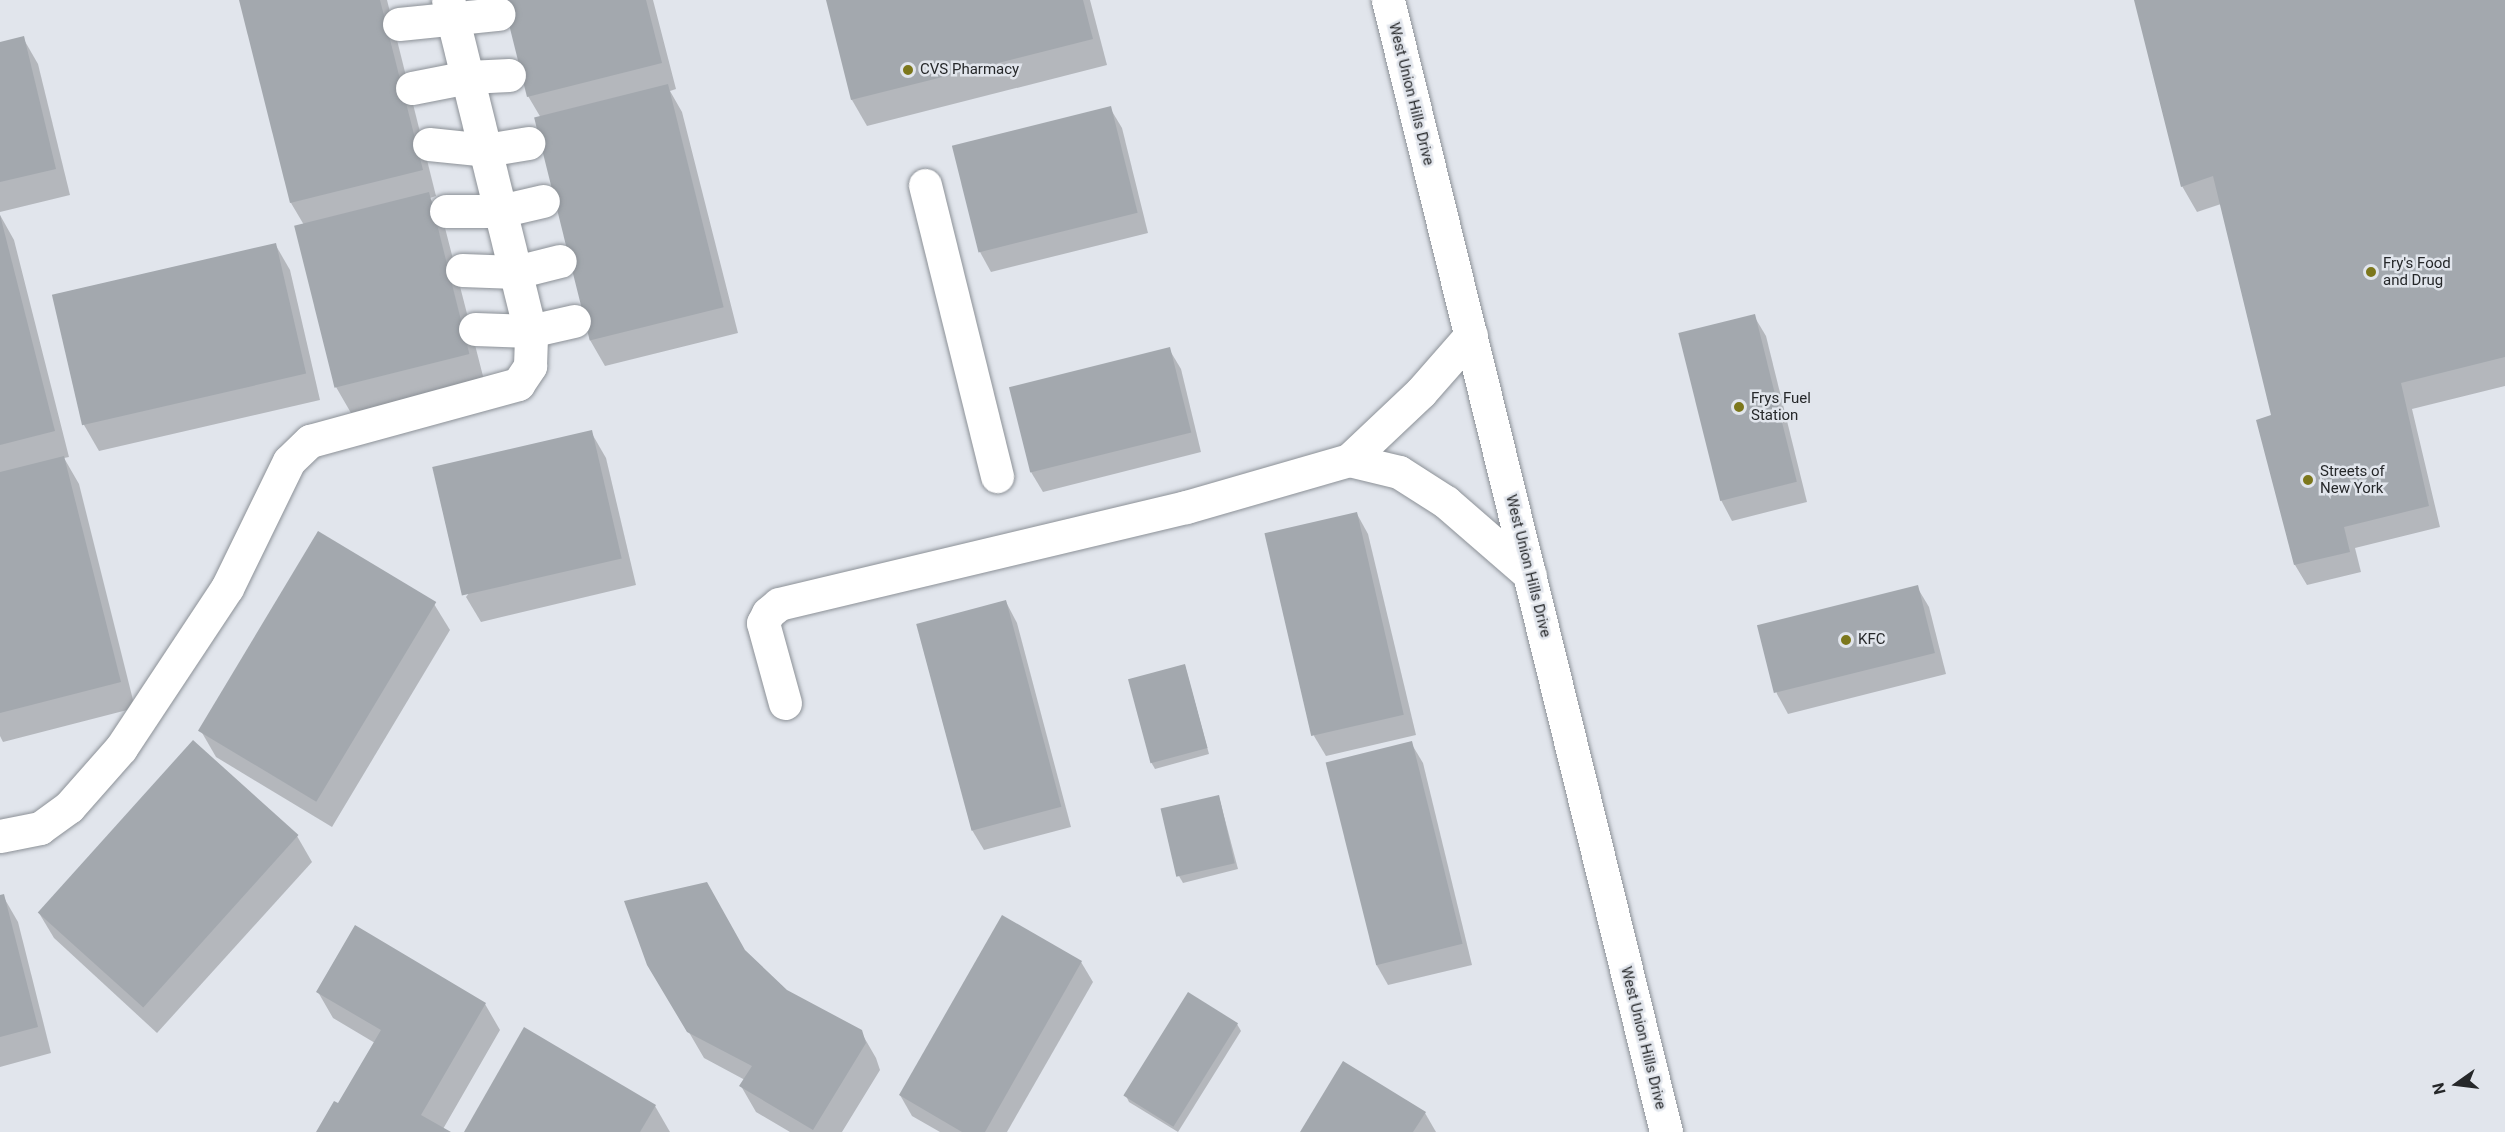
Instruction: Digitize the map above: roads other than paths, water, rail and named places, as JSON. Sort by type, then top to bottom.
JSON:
[{"type":"main road","name":"West Union Hills Drive","points":[[1388,0],[1666,1132]]},
{"type":"main road","points":[[0,836],[40,828],[69,807],[121,748],[227,588],[289,461],[310,441],[333,432],[518,384],[530,366],[530,332],[451,9]]},
{"type":"main road","points":[[399,24],[451,9],[498,14]]},
{"type":"main road","points":[[412,88],[468,77],[509,75]]},
{"type":"main road","points":[[429,144],[486,150],[528,143]]},
{"type":"main road","points":[[925,184],[997,476]]},
{"type":"main road","points":[[446,211],[500,211],[543,201]]},
{"type":"main road","points":[[462,270],[516,272],[560,261]]},
{"type":"main road","points":[[475,329],[530,332],[574,321]]},
{"type":"main road","points":[[784,703],[763,623],[768,613],[779,604],[1186,507],[1349,460],[1421,392],[1471,335]]},
{"type":"main road","points":[[1349,460],[1399,472],[1418,484],[1446,502],[1530,575]]},
{"type":"place","name":"CVS Pharmacy","points":[[908,70]]},
{"type":"place","name":"Fry's Food and Drug","points":[[2371,272]]},
{"type":"place","name":"Frys Fuel Station","points":[[1739,407]]},
{"type":"place","name":"Streets of New York","points":[[2308,480]]},
{"type":"place","name":"KFC","points":[[1846,640]]}]
